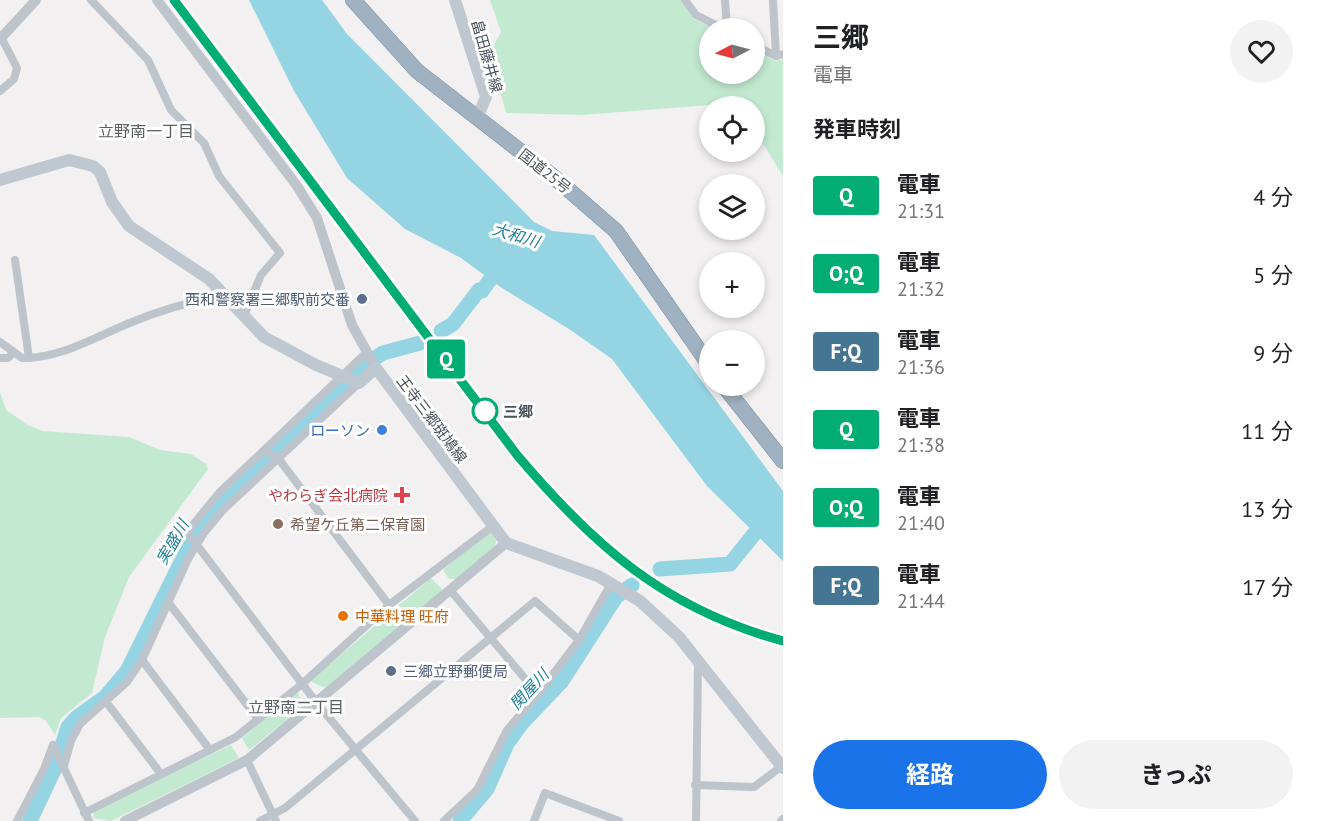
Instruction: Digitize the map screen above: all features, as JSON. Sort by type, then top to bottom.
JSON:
[{"type":"highway","name":"国道25号","points":[[353,0],[410,65],[555,178],[616,231],[699,350]]},
{"type":"highway","points":[[739,396],[783,461]]},
{"type":"main road","name":"畠田藤井線","points":[[455,0],[486,97],[477,118]]},
{"type":"main road","points":[[1,177],[69,160],[93,166],[100,172],[112,202],[129,226],[185,261],[225,294],[264,337],[350,379],[371,361]]},
{"type":"main road","name":"王寺三郷斑鳩線","points":[[371,361],[506,543]]},
{"type":"main road","points":[[506,543],[620,588],[679,637],[783,767]]},
{"type":"street","points":[[0,91],[14,79],[17,68],[1,37],[35,0]]},
{"type":"street","points":[[92,0],[148,60],[171,110],[204,143],[219,176],[280,253],[261,275],[244,316]]},
{"type":"street","points":[[157,0],[297,186],[317,218],[352,325],[371,361],[265,450],[219,494],[187,532],[316,702],[415,821]]},
{"type":"street","points":[[685,0],[696,15],[702,18]]},
{"type":"street","points":[[725,0],[726,18]]},
{"type":"street","points":[[765,49],[779,55],[773,0]]},
{"type":"street","points":[[15,260],[29,358]]},
{"type":"street","points":[[0,342],[22,358],[29,358],[85,343],[151,315],[225,294]]},
{"type":"street","points":[[0,358],[8,358],[14,352]]},
{"type":"street","points":[[62,764],[81,724],[107,703],[127,682],[142,660],[196,542],[223,510],[276,458],[350,379]]},
{"type":"street","points":[[265,450],[276,458],[389,605]]},
{"type":"street","points":[[17,821],[44,769],[53,745],[86,817],[161,774],[236,737],[302,684],[389,605],[493,526]]},
{"type":"street","points":[[125,821],[247,760],[506,543]]},
{"type":"street","points":[[444,821],[477,790],[507,730],[538,694],[620,588]]},
{"type":"street","points":[[450,590],[538,694]]},
{"type":"street","points":[[260,821],[274,818],[490,636],[535,601],[579,640]]},
{"type":"street","points":[[168,602],[258,719]]},
{"type":"street","points":[[142,660],[210,750]]},
{"type":"street","points":[[696,821],[698,663]]},
{"type":"street","points":[[107,703],[161,774]]},
{"type":"street","points":[[247,760],[274,818]]},
{"type":"street","points":[[695,785],[754,787],[783,767]]},
{"type":"street","points":[[534,821],[545,793],[619,821]]},
{"type":"green space","points":[[490,0],[680,0],[694,19],[699,21],[699,84],[765,84],[765,56],[775,61],[783,59],[783,176],[765,147],[765,96],[699,96],[699,106],[582,115],[506,113],[490,52],[501,32]]},
{"type":"green space","points":[[0,392],[6,410],[28,425],[43,431],[129,437],[160,450],[191,454],[206,464],[208,469],[129,577],[105,637],[92,693],[61,718],[55,735],[46,721],[40,717],[0,718]]},
{"type":"green space","points":[[490,530],[496,540],[495,546],[456,579],[449,579],[443,570]]},
{"type":"green space","points":[[431,578],[442,589],[440,593],[325,688],[312,682],[311,680]]},
{"type":"green space","points":[[294,693],[298,693],[304,706],[249,750],[242,738]]},
{"type":"green space","points":[[231,745],[239,758],[111,821],[93,818],[94,810]]},
{"type":"water","name":"大和川","points":[[249,0],[322,0],[347,34],[534,222],[552,231],[594,235],[699,377],[699,396],[713,396],[783,491],[783,561],[707,486],[612,359],[569,329],[502,288],[461,258],[405,229],[347,178],[294,91]]},
{"type":"waterway","name":"実盛川","points":[[441,331],[453,324],[479,290],[482,291],[502,263]]},
{"type":"waterway","name":"実盛川","points":[[30,821],[55,768],[68,727],[77,717],[105,697],[127,671],[196,532],[238,486],[363,366],[383,353],[420,343]]},
{"type":"waterway","name":"関屋川","points":[[660,569],[730,564],[767,518]]},
{"type":"waterway","name":"関屋川","points":[[460,821],[487,789],[507,744],[522,723],[562,681],[616,597],[632,585]]},
{"type":"railway","points":[[174,0],[517,455],[545,488],[603,546],[667,593],[702,612],[741,628],[783,641]]},
{"type":"train","name":"Q","points":[[174,0],[517,455],[560,507],[622,563],[659,588],[688,605],[764,636],[783,641]]},
{"type":"place","name":"西和警察署三郷駅前交番","points":[[362,299]]},
{"type":"place","name":"三郷","points":[[485,411]]},
{"type":"place","name":"ローソン","points":[[382,430]]},
{"type":"place","name":"やわらぎ会北病院","points":[[402,495]]},
{"type":"place","name":"希望ケ丘第二保育園","points":[[278,524]]},
{"type":"place","name":"中華料理 旺府","points":[[343,616]]},
{"type":"place","name":"三郷立野郵便局","points":[[391,671]]},
{"type":"district","name":"立野南一丁目","points":[[146,131]]},
{"type":"district","name":"立野南二丁目","points":[[296,707]]}]
